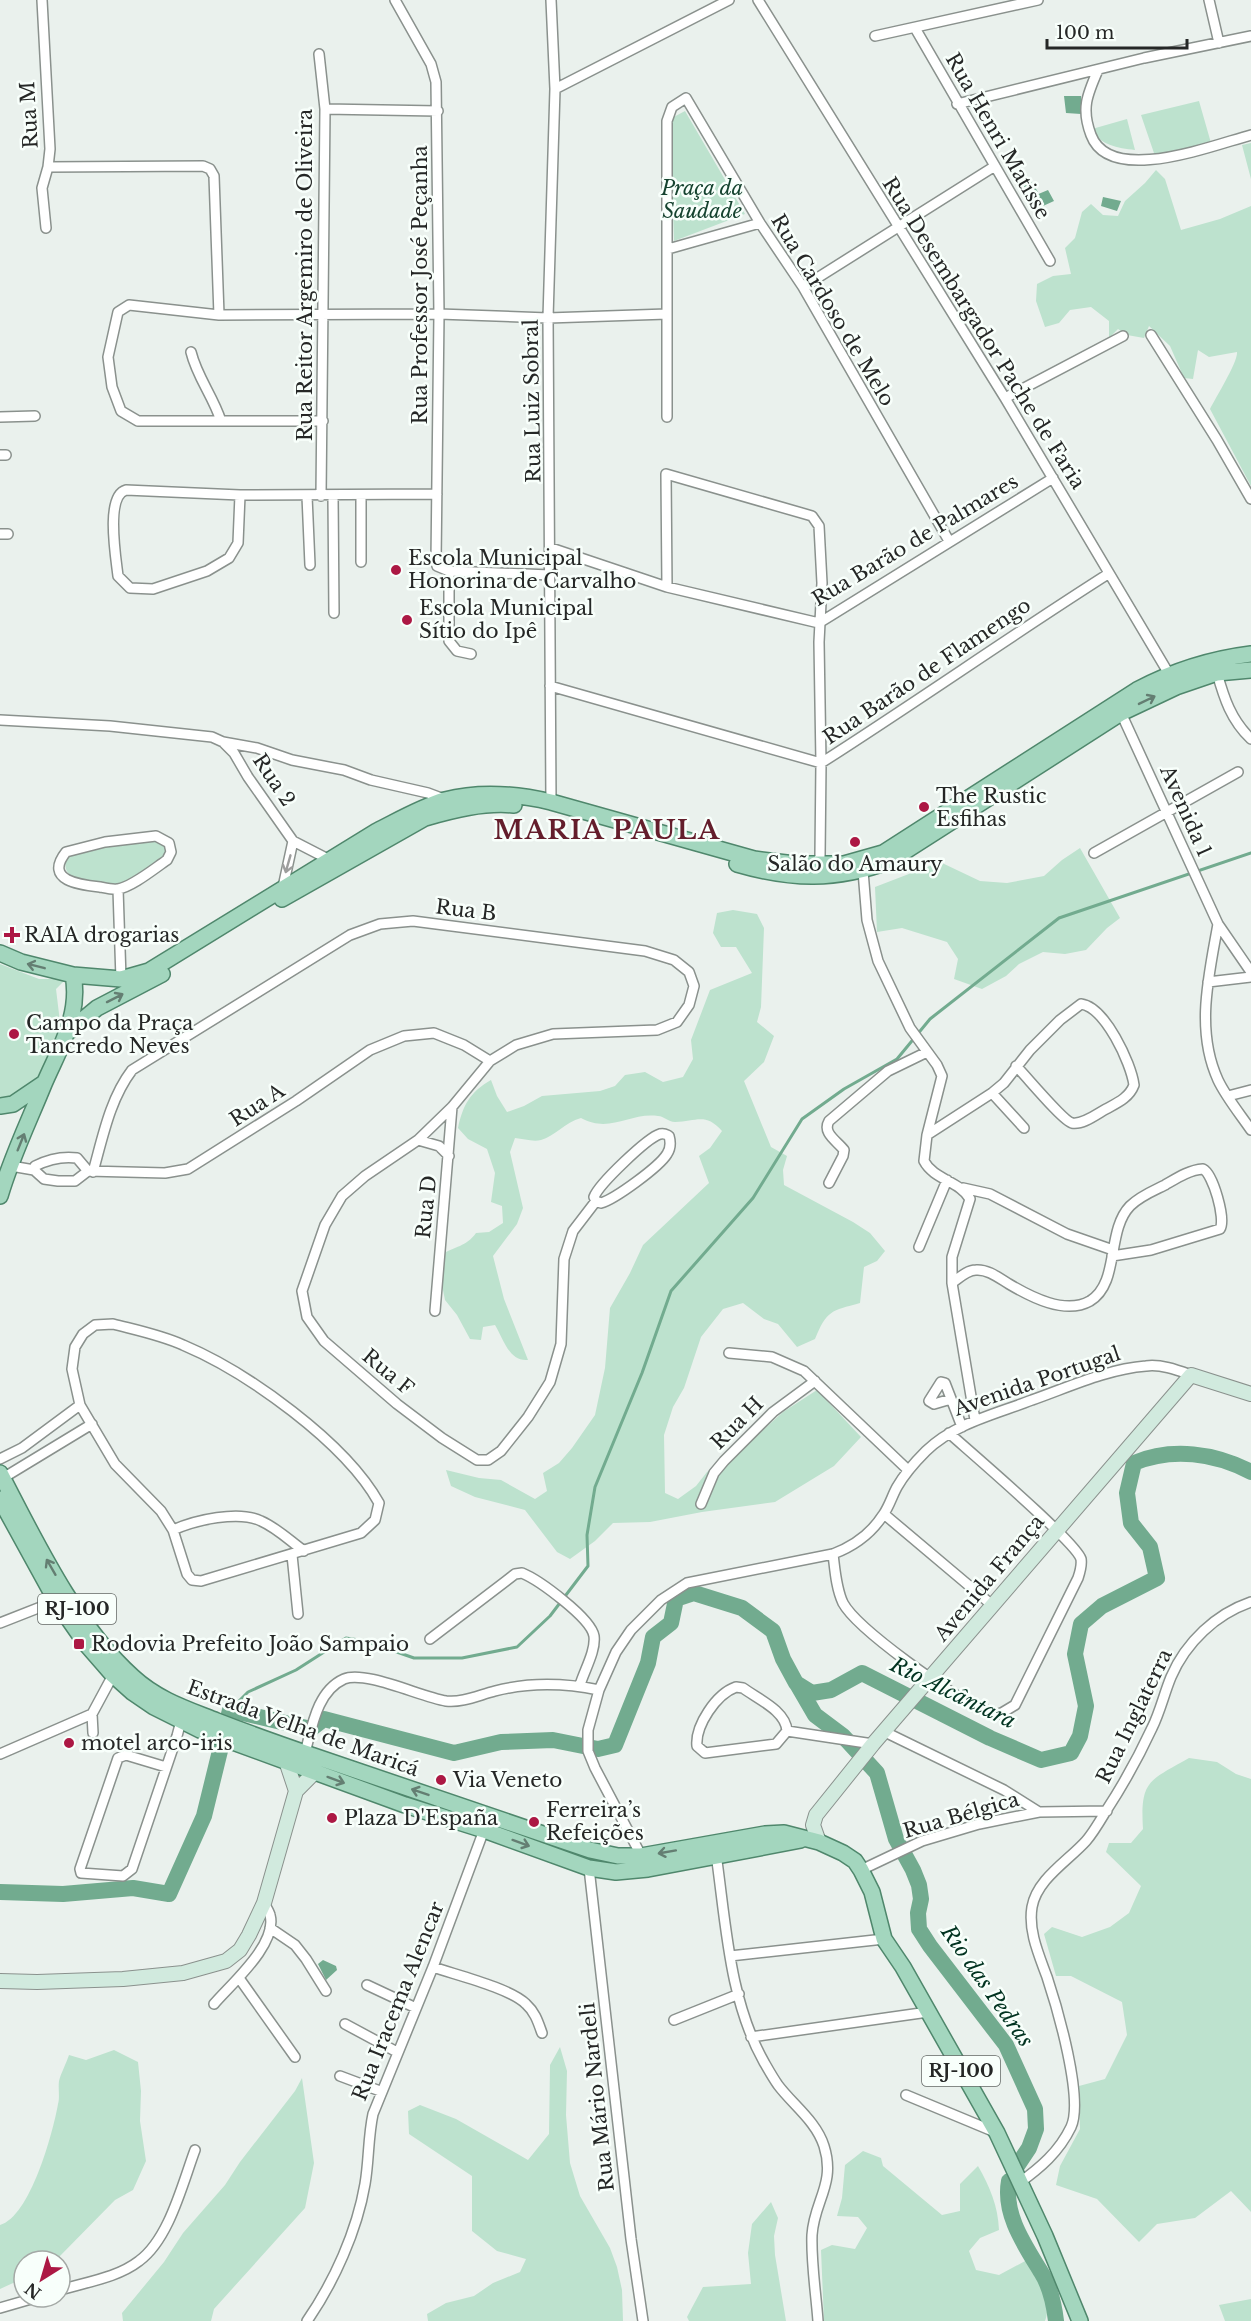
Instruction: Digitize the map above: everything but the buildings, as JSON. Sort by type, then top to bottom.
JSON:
[{"type":"main road","points":[[68,1032],[97,1008],[174,968],[256,914],[425,818],[451,810],[510,804],[535,808],[761,871],[812,871],[883,853],[1137,690],[1172,680],[1235,656],[1251,654]]},
{"type":"main road","points":[[0,953],[21,962],[73,975],[121,979],[149,971],[328,859],[386,826],[445,800],[484,794],[526,796],[754,859],[812,871],[845,875],[864,871],[890,861],[1172,680],[1251,670]]},
{"type":"main road","points":[[0,1196],[44,1083],[68,1032],[75,1008],[76,991],[73,975]]},
{"type":"main road","points":[[0,1106],[13,1104],[44,1083]]},
{"type":"main road","name":"Estrada Velha de Maricá","points":[[1,1475],[60,1581],[80,1614],[102,1643],[118,1663],[187,1719]]},
{"type":"main road","name":"Estrada Velha de Maricá","points":[[0,1499],[4,1516],[56,1601],[86,1644],[113,1675],[147,1702],[187,1719],[264,1746],[305,1753],[590,1850],[644,1862],[813,1841]]},
{"type":"main road","name":"Estrada Velha de Maricá","points":[[264,1746],[286,1761],[315,1772],[589,1868],[616,1872],[644,1862],[765,1834],[783,1833],[843,1852],[855,1861],[861,1870],[872,1892],[884,1939],[997,2133],[1045,2236],[1080,2321]]},
{"type":"street","name":"Rua M","points":[[42,0],[50,149],[42,188],[46,228]]},
{"type":"street","name":"Rua Professor José Peçanha","points":[[395,0],[431,64],[436,82],[439,314],[436,561],[437,566],[449,570]]},
{"type":"street","name":"Rua Luiz Sobral","points":[[551,0],[555,88],[549,318],[551,802]]},
{"type":"street","points":[[555,88],[729,0]]},
{"type":"street","name":"Rua Desembargador Pache de Faria","points":[[758,0],[1005,398],[1172,680]]},
{"type":"street","points":[[875,36],[1038,0]]},
{"type":"street","points":[[1209,0],[1219,42]]},
{"type":"street","name":"Rua Henri Matisse","points":[[915,28],[1050,261]]},
{"type":"street","points":[[957,104],[1251,36]]},
{"type":"street","name":"Rua Reitor Argemiro de Oliveira","points":[[319,54],[325,109],[321,496]]},
{"type":"street","points":[[1098,70],[1086,98],[1086,121],[1094,142],[1109,157],[1129,161],[1156,160],[1251,135]]},
{"type":"street","name":"Rua Cardoso de Melo","points":[[668,249],[666,121],[672,107],[686,99],[760,223],[803,287],[949,541]]},
{"type":"street","points":[[325,109],[438,111]]},
{"type":"street","points":[[48,167],[203,166],[210,169],[214,176],[219,315]]},
{"type":"street","points":[[803,287],[995,166]]},
{"type":"street","points":[[667,417],[668,249],[760,223]]},
{"type":"street","points":[[323,422],[138,421],[122,411],[112,387],[108,357],[118,312],[129,305],[219,315],[439,314],[549,318],[667,314]]},
{"type":"street","points":[[1151,335],[1251,499]]},
{"type":"street","points":[[1005,398],[1123,336]]},
{"type":"street","points":[[191,352],[195,369],[214,402],[220,421]]},
{"type":"street","points":[[0,417],[35,416]]},
{"type":"street","points":[[667,587],[666,474],[812,516],[819,526],[822,583],[819,623],[820,856],[812,871]]},
{"type":"street","name":"Rua Barão de Palmares","points":[[551,548],[667,587],[819,623],[1053,478]]},
{"type":"street","points":[[240,495],[238,543],[229,558],[207,571],[153,589],[130,588],[118,576],[113,518],[116,497],[120,491],[307,496],[437,494]]},
{"type":"street","points":[[307,496],[309,565]]},
{"type":"street","points":[[333,496],[334,613]]},
{"type":"street","points":[[361,496],[361,561]]},
{"type":"street","points":[[471,654],[458,651],[449,641],[449,570],[550,574]]},
{"type":"street","name":"Rua Barão de Flamengo","points":[[550,686],[821,763],[1108,573]]},
{"type":"street","points":[[1217,673],[1230,712],[1251,739]]},
{"type":"street","name":"Avenida 1","points":[[1121,713],[1218,924],[1251,972]]},
{"type":"street","points":[[0,720],[117,726],[212,737],[223,742],[257,748],[292,760],[344,770],[371,780],[428,793],[445,800]]},
{"type":"street","name":"Rua 2","points":[[223,742],[234,753],[293,841],[328,859]]},
{"type":"street","points":[[1094,853],[1238,772]]},
{"type":"street","points":[[156,836],[165,839],[171,852],[167,860],[118,890],[73,884],[60,870],[62,857],[66,852],[105,842],[156,836]]},
{"type":"street","points":[[283,887],[293,841]]},
{"type":"street","points":[[864,871],[867,920],[878,962],[910,1028],[938,1065],[942,1076],[927,1135],[924,1161],[929,1168],[963,1188],[990,1194],[1067,1234],[1112,1253],[1151,1250],[1220,1229],[1223,1222],[1212,1178],[1207,1171],[1197,1169],[1135,1202],[1122,1218],[1112,1253],[1109,1270],[1102,1289],[1092,1300],[1078,1306],[1060,1306],[1034,1297],[983,1270],[973,1270],[952,1283]]},
{"type":"street","points":[[118,890],[121,979]]},
{"type":"street","name":"Rua B","points":[[90,1171],[110,1111],[122,1084],[132,1070],[309,959],[350,935],[380,924],[413,921],[645,951],[674,960],[689,972],[694,986],[689,1005],[677,1022],[657,1030],[553,1034],[516,1045],[490,1061]]},
{"type":"street","points":[[1218,924],[1208,982],[1205,1026],[1208,1047],[1218,1081],[1251,1130]]},
{"type":"street","points":[[1208,982],[1251,977]]},
{"type":"street","points":[[927,1135],[1004,1083],[1016,1066],[1060,1020],[1073,1009],[1084,1004],[1100,1017],[1115,1036],[1129,1064],[1134,1085],[1126,1096],[1092,1117],[1081,1122],[1070,1122],[1061,1116],[1016,1066]]},
{"type":"street","name":"Rua A","points":[[34,1170],[44,1179],[58,1181],[75,1180],[90,1171],[165,1173],[188,1169],[260,1125],[370,1050],[404,1036],[434,1033],[490,1061]]},
{"type":"street","points":[[830,1183],[844,1150],[827,1132],[826,1126],[888,1071],[927,1052]]},
{"type":"street","name":"Rua F","points":[[490,1061],[452,1107],[418,1140],[365,1176],[342,1196],[325,1225],[302,1291],[307,1317],[324,1341],[406,1411],[442,1438],[477,1460],[488,1460],[501,1451],[528,1417],[550,1382],[561,1344],[564,1259],[573,1232],[596,1201]]},
{"type":"street","points":[[1228,1096],[1251,1090]]},
{"type":"street","points":[[992,1093],[1024,1128]]},
{"type":"street","name":"Rua D","points":[[435,1311],[452,1107]]},
{"type":"street","name":"Rua F","points":[[658,1134],[669,1136],[671,1143],[668,1153],[661,1162],[611,1199],[601,1203],[596,1201],[594,1197],[603,1183],[642,1147],[658,1134]]},
{"type":"street","points":[[418,1140],[439,1146],[449,1156]]},
{"type":"street","points":[[11,1166],[34,1170],[35,1166],[45,1161],[67,1157],[77,1158],[90,1171]]},
{"type":"street","points":[[919,1247],[947,1180]]},
{"type":"street","points":[[963,1188],[970,1199],[952,1257],[952,1283],[975,1420]]},
{"type":"street","points":[[113,1324],[181,1344],[218,1361],[323,1435],[369,1483],[380,1503],[375,1520],[361,1533],[201,1581],[192,1580],[187,1574],[173,1530],[161,1511],[115,1464],[92,1424],[80,1405],[72,1369],[75,1347],[83,1334],[95,1325],[113,1324]]},
{"type":"street","points":[[729,1353],[772,1357],[798,1368],[908,1470]]},
{"type":"street","name":"Avenida Portugal","points":[[644,1862],[595,1768],[588,1751],[588,1730],[599,1690],[616,1652],[631,1630],[661,1600],[687,1583],[833,1554],[849,1548],[870,1532],[884,1514],[896,1488],[908,1470],[928,1449],[949,1433],[975,1420],[1090,1379],[1149,1365],[1172,1368],[1251,1394]]},
{"type":"street","name":"Avenida França","points":[[813,1841],[813,1825],[816,1815],[873,1744],[904,1711],[1056,1530],[1191,1375]]},
{"type":"street","name":"Rua H","points":[[701,1504],[714,1473],[724,1461],[773,1412],[814,1381]]},
{"type":"street","points":[[951,1399],[962,1427]]},
{"type":"street","points":[[0,1459],[22,1448],[80,1405]]},
{"type":"street","points":[[1,1475],[92,1424]]},
{"type":"street","points":[[833,1554],[837,1586],[844,1605],[858,1621],[931,1678],[981,1709],[1000,1714],[1015,1705],[1081,1569],[1081,1559],[1056,1530],[949,1433]]},
{"type":"street","points":[[884,1514],[992,1605]]},
{"type":"street","points":[[173,1530],[192,1521],[223,1516],[258,1519],[304,1551]]},
{"type":"street","points":[[292,1555],[298,1614]]},
{"type":"street","points":[[429,1639],[515,1574],[522,1573],[569,1606],[589,1626],[594,1635],[594,1645],[580,1685]]},
{"type":"street","points":[[0,1623],[56,1601]]},
{"type":"street","name":"Rua Inglaterra","points":[[1019,2183],[1043,2165],[1060,2145],[1072,2125],[1074,2100],[1059,2011],[1032,1931],[1032,1908],[1036,1892],[1088,1839],[1107,1811],[1154,1726],[1171,1677],[1192,1642],[1210,1625],[1235,1607],[1251,1602]]},
{"type":"street","points":[[93,1733],[92,1714],[113,1675]]},
{"type":"street","points":[[305,1753],[316,1713],[333,1685],[347,1678],[362,1677],[449,1701],[528,1685],[556,1683],[580,1685],[599,1690]]},
{"type":"street","points":[[736,1687],[743,1688],[780,1714],[787,1722],[787,1731],[776,1744],[705,1753],[697,1746],[696,1737],[702,1721],[730,1689],[736,1687]]},
{"type":"street","points":[[0,1754],[92,1714]]},
{"type":"street","points":[[166,1767],[126,1755],[118,1758],[80,1869],[81,1873],[123,1876],[132,1869],[166,1767],[187,1719]]},
{"type":"street","points":[[787,1731],[873,1744]]},
{"type":"street","name":"Rua Bélgica","points":[[885,1732],[1004,1790],[1039,1812]]},
{"type":"street","points":[[286,1761],[296,1791]]},
{"type":"street","points":[[0,1982],[123,1979],[183,1973],[226,1961],[240,1950],[264,1903],[296,1791],[315,1772]]},
{"type":"street","name":"Rua Bélgica","points":[[861,1870],[922,1841],[980,1824],[1039,1812],[1107,1811]]},
{"type":"street","name":"Rua Iracema Alencar","points":[[307,2321],[329,2283],[356,2222],[366,2181],[369,2135],[380,2091],[433,1967],[484,1830]]},
{"type":"street","points":[[716,1854],[730,1956],[751,2037],[778,2085],[804,2114],[824,2145],[828,2166],[827,2186],[812,2234],[818,2321]]},
{"type":"street","name":"Rua Mário Nardeli","points":[[589,1868],[631,2239],[643,2321]]},
{"type":"street","points":[[214,2004],[253,1963],[270,1928],[271,1916],[264,1903]]},
{"type":"street","points":[[270,1928],[295,1945],[326,1991]]},
{"type":"street","points":[[730,1956],[884,1939]]},
{"type":"street","points":[[433,1967],[508,1993],[525,2002],[535,2014],[542,2033]]},
{"type":"street","points":[[239,1978],[295,2057]]},
{"type":"street","points":[[367,1985],[416,2008]]},
{"type":"street","points":[[674,2020],[739,1994]]},
{"type":"street","points":[[751,2037],[928,2012]]},
{"type":"street","points":[[345,2024],[397,2052]]},
{"type":"street","points":[[339,2076],[380,2091]]},
{"type":"street","points":[[906,2095],[997,2133]]},
{"type":"street","points":[[72,2286],[111,2275],[138,2262],[154,2247],[168,2222],[195,2150]]},
{"type":"green space","points":[[1199,101],[1211,143],[1155,156],[1141,115]]},
{"type":"green space","name":"Praça da Saudade","points":[[685,111],[745,214],[674,241],[670,119]]},
{"type":"green space","points":[[1127,119],[1135,150],[1116,147],[1104,142],[1092,129]]},
{"type":"green space","points":[[1251,143],[1251,179],[1242,145]]},
{"type":"green space","points":[[1156,170],[1165,179],[1181,230],[1220,219],[1251,206],[1251,486],[1210,409],[1230,371],[1237,352],[1209,357],[1198,350],[1193,379],[1184,378],[1170,346],[1149,326],[1144,338],[1127,335],[1118,329],[1109,338],[1109,321],[1091,307],[1070,310],[1059,323],[1045,327],[1036,301],[1037,284],[1053,276],[1071,274],[1065,248],[1075,238],[1082,212],[1091,204],[1103,215],[1118,216],[1125,201]]},
{"type":"green space","points":[[156,841],[165,845],[164,857],[122,884],[93,884],[67,872],[65,865],[69,856],[106,847]]},
{"type":"green space","points":[[1080,848],[1120,918],[1086,950],[1065,954],[1043,952],[1019,964],[1006,976],[982,989],[954,979],[958,959],[947,942],[902,928],[877,932],[875,887],[940,862],[980,881],[1007,883],[1044,876]]},
{"type":"green space","points":[[733,910],[757,914],[764,928],[761,1007],[757,1022],[774,1036],[764,1062],[744,1081],[771,1147],[787,1156],[783,1170],[784,1185],[870,1233],[885,1251],[877,1261],[864,1267],[860,1303],[831,1313],[823,1322],[815,1339],[797,1347],[778,1324],[764,1319],[743,1303],[723,1309],[701,1337],[684,1388],[673,1407],[664,1435],[665,1493],[678,1499],[696,1486],[707,1472],[752,1440],[783,1412],[817,1390],[861,1437],[834,1466],[775,1502],[650,1522],[613,1523],[595,1541],[570,1559],[557,1552],[525,1510],[475,1497],[451,1486],[446,1470],[479,1478],[501,1480],[535,1499],[547,1491],[543,1473],[559,1463],[595,1415],[605,1368],[610,1308],[643,1245],[709,1183],[699,1156],[710,1148],[722,1131],[716,1125],[700,1119],[675,1122],[660,1116],[648,1116],[601,1124],[581,1118],[541,1140],[515,1138],[510,1152],[523,1208],[517,1224],[493,1256],[504,1299],[528,1360],[521,1360],[511,1353],[495,1325],[483,1327],[481,1340],[470,1339],[457,1315],[445,1300],[441,1280],[441,1255],[464,1244],[476,1233],[489,1232],[503,1223],[502,1206],[491,1202],[495,1173],[487,1149],[468,1139],[458,1128],[460,1120],[468,1100],[491,1080],[507,1112],[542,1096],[600,1091],[615,1086],[625,1075],[645,1072],[663,1082],[683,1077],[693,1059],[691,1040],[710,990],[752,973],[736,947],[721,947],[713,933],[717,913]]},
{"type":"green space","points":[[0,964],[39,979],[66,979],[56,989],[60,1022],[67,1026],[44,1076],[28,1092],[0,1100]]},
{"type":"green space","points":[[1189,1758],[1217,1762],[1236,1774],[1251,1779],[1251,2212],[1231,2191],[1195,2218],[1157,2224],[1139,2242],[1097,2199],[1056,2185],[1060,2166],[1080,2129],[1079,2086],[1105,2079],[1127,2035],[1122,2002],[1071,1976],[1056,1976],[1044,1934],[1052,1927],[1082,1937],[1110,1927],[1129,1913],[1141,1886],[1106,1852],[1109,1843],[1131,1843],[1143,1829],[1143,1800],[1150,1784]]},
{"type":"green space","points":[[560,2047],[567,2071],[566,2115],[570,2163],[580,2196],[610,2248],[617,2267],[622,2290],[623,2321],[428,2321],[427,2314],[446,2303],[474,2296],[493,2283],[520,2272],[526,2259],[497,2251],[472,2231],[472,2176],[409,2134],[408,2111],[420,2105],[456,2119],[528,2160],[549,2134],[550,2065]]},
{"type":"green space","points":[[114,2050],[138,2062],[141,2091],[140,2121],[146,2161],[133,2190],[115,2200],[67,2249],[12,2249],[12,2284],[0,2289],[0,2225],[11,2219],[21,2207],[38,2172],[55,2117],[59,2099],[59,2081],[69,2055],[86,2060]]},
{"type":"green space","points":[[302,2078],[314,2163],[305,2208],[214,2309],[211,2321],[123,2321],[122,2313],[164,2262],[183,2233],[225,2185],[295,2091]]},
{"type":"green space","points":[[863,2151],[881,2158],[883,2166],[942,2215],[960,2211],[960,2184],[978,2166],[993,2197],[999,2230],[980,2238],[969,2251],[976,2270],[999,2275],[1027,2260],[1045,2297],[1047,2313],[1045,2321],[824,2321],[821,2250],[832,2245],[855,2249],[867,2228],[858,2217],[837,2216],[842,2198],[845,2165]]},
{"type":"green space","points":[[771,2202],[778,2218],[774,2236],[775,2255],[786,2321],[689,2321],[687,2317],[703,2287],[751,2284],[748,2253],[752,2224]]},
{"type":"green space","points":[[1251,2299],[1251,2321],[1225,2321],[1219,2305]]},
{"type":"shaded area","points":[[1064,96],[1081,96],[1081,114],[1066,113]]},
{"type":"shaded area","points":[[1031,181],[1038,192],[1026,198],[1019,188]]},
{"type":"shaded area","points":[[1048,190],[1054,201],[1043,206],[1036,195]]},
{"type":"shaded area","points":[[1103,197],[1121,201],[1117,211],[1101,206]]},
{"type":"shaded area","points":[[323,1960],[336,1966],[337,1970],[326,1980],[318,1964]]},
{"type":"waterway","points":[[230,1710],[248,1692],[296,1670],[346,1638],[365,1641],[414,1658],[462,1658],[517,1647],[550,1616],[588,1566],[587,1535],[595,1487],[642,1373],[671,1291],[753,1198],[802,1119],[844,1089],[897,1059],[930,1019],[1059,918],[1251,853]]},
{"type":"waterway","name":"Rio Alcântara","points":[[0,1892],[63,1894],[133,1888],[169,1894],[204,1816],[230,1710],[311,1729],[324,1719],[454,1753],[501,1742],[553,1740],[598,1749],[615,1745],[648,1663],[653,1637],[671,1623],[676,1599],[694,1593],[742,1608],[773,1631],[783,1659],[796,1683],[812,1693],[831,1690],[862,1673],[990,1738],[1041,1760],[1071,1753],[1080,1736],[1086,1706],[1075,1654],[1081,1624],[1102,1606],[1157,1578],[1150,1547],[1131,1523],[1127,1493],[1134,1463],[1163,1455],[1193,1454],[1223,1460],[1251,1472]]},
{"type":"waterway","name":"Rio das Pedras","points":[[797,1684],[815,1715],[843,1736],[877,1773],[896,1839],[919,1885],[921,1899],[918,1913],[919,1929],[1006,2045],[1035,2109],[1036,2129],[1029,2148],[1017,2166]]},
{"type":"waterway","name":"Rio das Pedras","points":[[1009,2181],[1008,2193],[1012,2217],[1022,2240],[1047,2283],[1056,2321]]},
{"type":"place","name":"Escola Municipal Honorina de Carvalho","points":[[396,570]]},
{"type":"place","name":"Escola Municipal Sítio do Ipê","points":[[407,620]]},
{"type":"place","name":"The Rustic Esfihas","points":[[924,807]]},
{"type":"place","name":"Salão do Amaury","points":[[855,842]]},
{"type":"place","name":"RAIA drogarias","points":[[12,935]]},
{"type":"place","name":"Campo da Praça Tancredo Neves","points":[[14,1034]]},
{"type":"place","name":"Rodovia Prefeito João Sampaio","points":[[79,1644]]},
{"type":"place","name":"motel arco-iris","points":[[69,1743]]},
{"type":"place","name":"Via Veneto","points":[[441,1780]]},
{"type":"place","name":"Plaza D'España","points":[[332,1818]]},
{"type":"place","name":"Ferreira’s Refeições","points":[[534,1822]]},
{"type":"district","name":"MARIA PAULA","points":[[607,830]]}]
